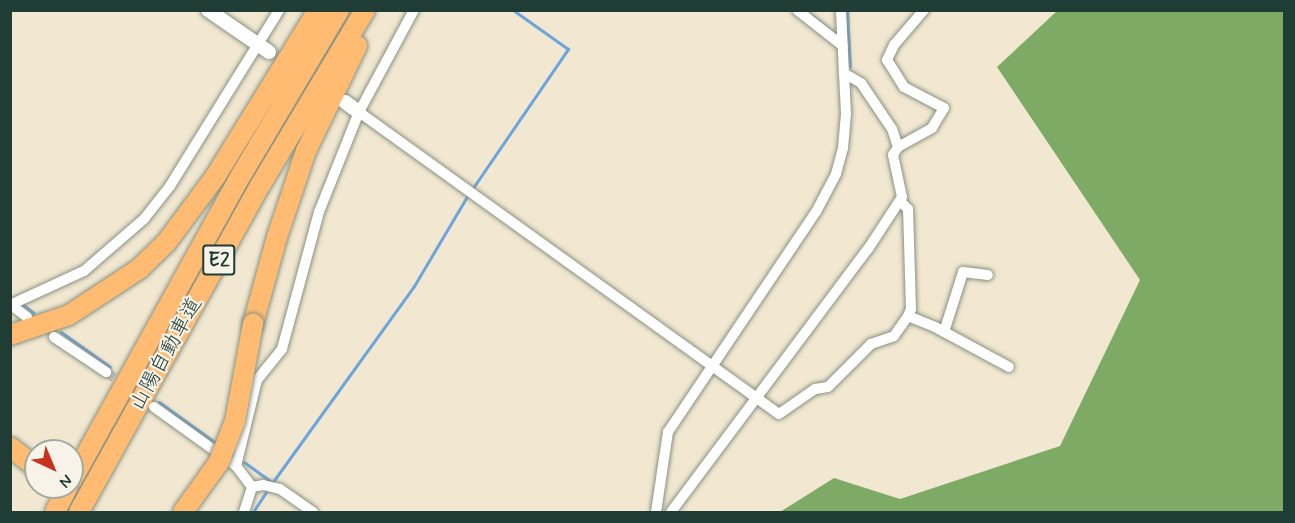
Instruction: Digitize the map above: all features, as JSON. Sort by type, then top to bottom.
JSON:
[{"type":"highway","points":[[10,335],[78,309],[139,269],[166,243],[215,177],[318,10]]},
{"type":"highway","name":"山陽自動車道","points":[[84,458],[243,172],[339,10]]},
{"type":"highway","name":"山陽自動車道","points":[[78,513],[261,184],[365,10]]},
{"type":"highway","points":[[183,513],[219,462],[235,421],[253,324],[277,237],[306,151],[374,10]]},
{"type":"highway","points":[[10,447],[24,458]]},
{"type":"highway","points":[[55,513],[62,499]]},
{"type":"street","points":[[208,10],[263,49]]},
{"type":"street","points":[[27,317],[14,303],[84,271],[144,219],[170,186],[263,49],[279,10]]},
{"type":"street","points":[[236,466],[257,380],[282,349],[319,212],[359,112],[414,10]]},
{"type":"street","points":[[797,10],[843,46]]},
{"type":"street","points":[[656,513],[668,432],[710,365],[828,191],[843,148],[844,74],[841,10]]},
{"type":"street","points":[[896,150],[932,128],[944,108],[904,87],[886,60],[894,45],[924,10]]},
{"type":"street","points":[[345,102],[756,400],[783,414],[815,389],[828,387],[871,344],[894,336],[911,309],[908,209],[902,202],[892,129],[861,83],[844,74]]},
{"type":"street","points":[[670,513],[902,202]]},
{"type":"street","points":[[944,332],[963,272],[988,275]]},
{"type":"street","points":[[908,316],[944,332],[1009,367]]},
{"type":"street","points":[[54,337],[106,372]]},
{"type":"street","points":[[154,407],[236,466],[252,487]]},
{"type":"street","points":[[252,487],[269,487],[313,513]]},
{"type":"street","points":[[244,513],[252,487]]},
{"type":"green space","points":[[1057,11],[1284,11],[1284,512],[780,512],[834,478],[900,499],[1060,446],[1140,280],[997,67]]},
{"type":"waterway","points":[[272,483],[414,286],[466,198],[568,49],[513,10]]},
{"type":"waterway","points":[[847,10],[849,49]]},
{"type":"waterway","points":[[811,15],[831,31]]},
{"type":"waterway","points":[[849,49],[850,66]]},
{"type":"waterway","points":[[21,303],[34,313]]},
{"type":"waterway","points":[[61,332],[110,367]]},
{"type":"waterway","points":[[159,402],[216,443]]},
{"type":"waterway","points":[[244,462],[272,482]]},
{"type":"waterway","points":[[253,512],[268,489]]},
{"type":"tunnel","points":[[106,372],[145,400]]}]
